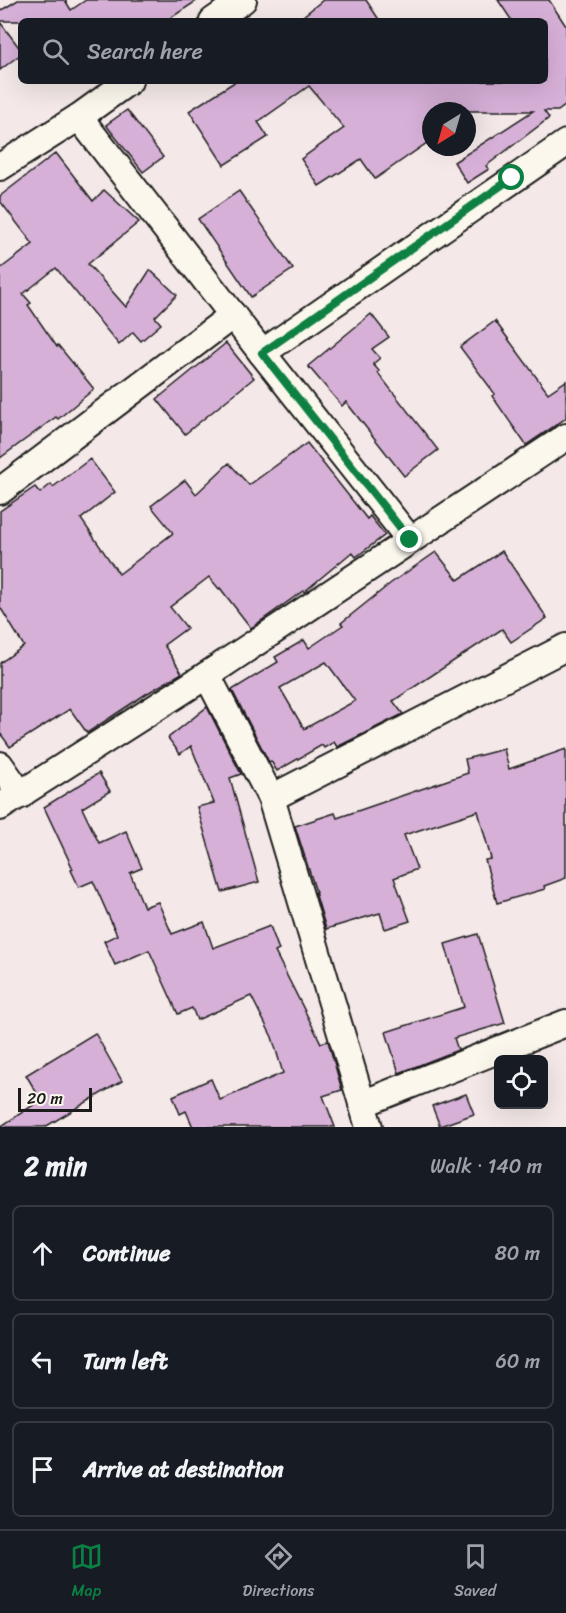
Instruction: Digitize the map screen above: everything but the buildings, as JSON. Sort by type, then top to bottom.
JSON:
[{"type":"street","points":[[217,18],[238,1]]},
{"type":"street","points":[[4,156],[80,117],[125,84]]},
{"type":"street","points":[[80,117],[410,540]]},
{"type":"street","points":[[262,353],[566,142]]},
{"type":"street","points":[[0,490],[233,315]]},
{"type":"street","points":[[0,765],[11,801],[207,675],[566,438]]},
{"type":"street","points":[[271,798],[566,647]]},
{"type":"street","points":[[207,675],[271,798],[365,1115],[566,1023]]},
{"type":"route","points":[[410,540],[262,353],[512,178]]}]
